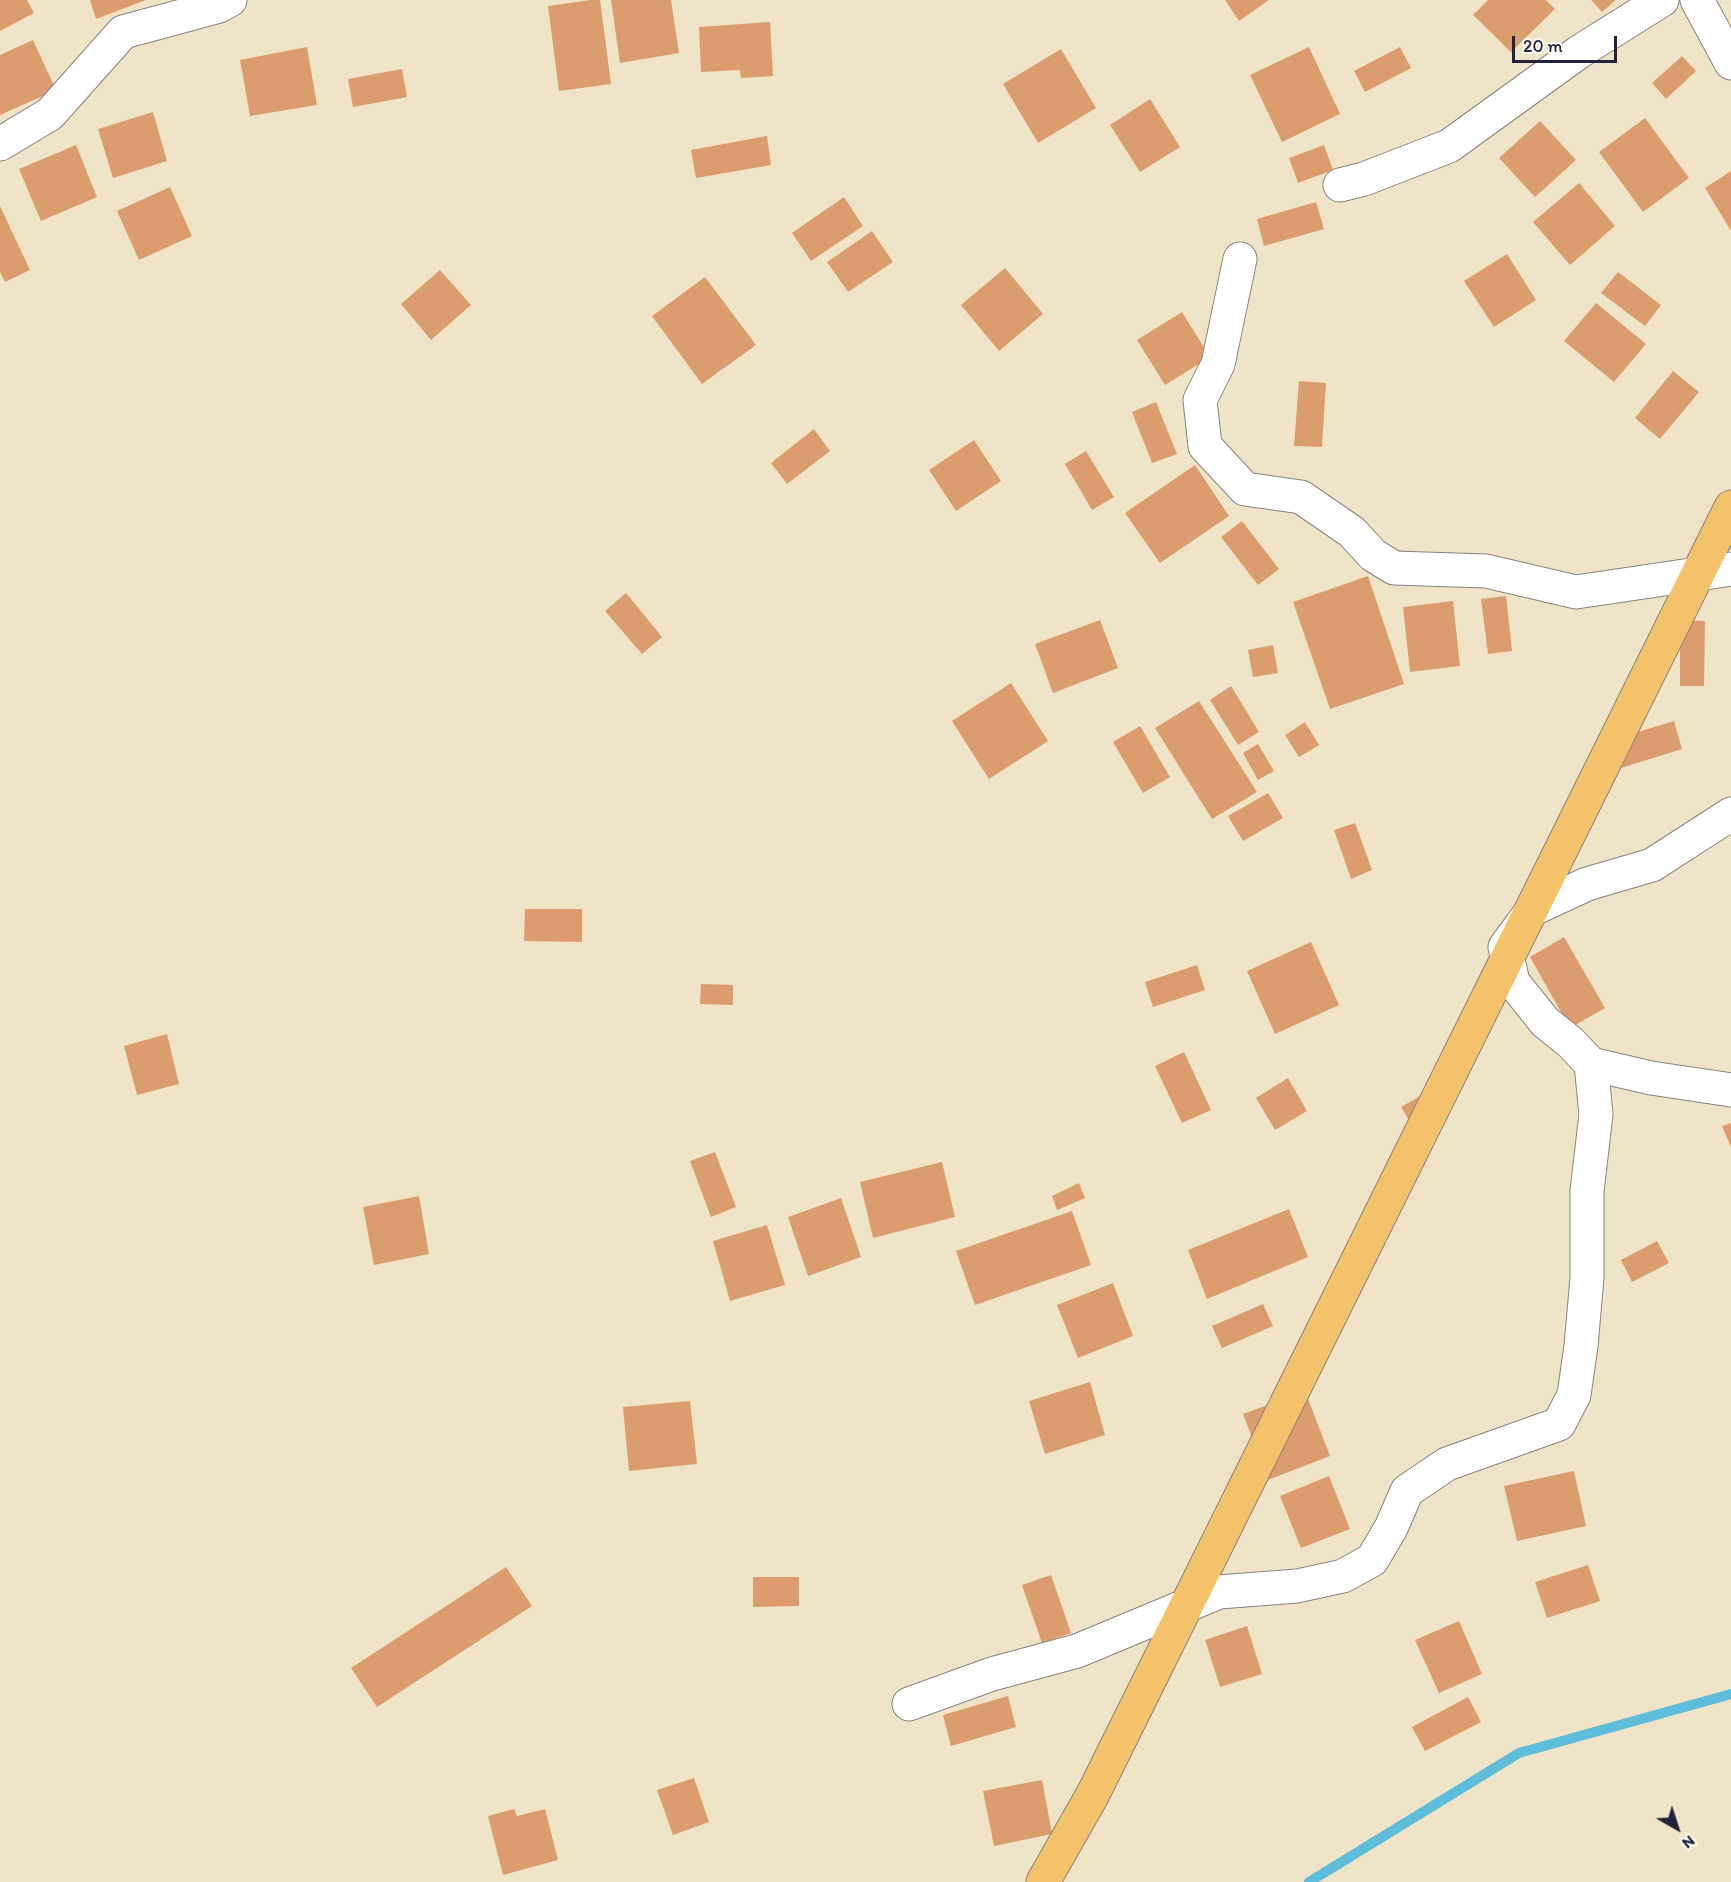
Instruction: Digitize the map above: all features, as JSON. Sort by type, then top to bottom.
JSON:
[{"type":"highway","points":[[1043,1882],[1093,1794],[1731,507]]},
{"type":"street","points":[[0,144],[50,114],[123,32],[219,6],[230,0]]},
{"type":"street","points":[[1340,185],[1449,146],[1579,52],[1662,0]]},
{"type":"street","points":[[1697,0],[1731,63]]},
{"type":"street","points":[[1240,259],[1218,364],[1200,400],[1205,446],[1245,489],[1300,497],[1352,532],[1373,555],[1394,568],[1485,571],[1576,592],[1731,569]]},
{"type":"street","points":[[1731,814],[1652,865],[1587,884],[1533,909],[1505,947],[1513,982],[1545,1022],[1570,1042],[1591,1064],[1651,1078],[1731,1090]]},
{"type":"street","points":[[909,1704],[992,1674],[1077,1651],[1220,1592],[1297,1586],[1343,1576],[1372,1560],[1407,1491],[1447,1464],[1559,1424],[1574,1395],[1582,1335],[1587,1278],[1587,1191],[1596,1114],[1591,1064]]},
{"type":"building","points":[[0,0],[27,0],[34,13],[0,31]]},
{"type":"building","points":[[90,0],[146,0],[96,19]]},
{"type":"building","points":[[600,0],[611,84],[559,91],[548,6]]},
{"type":"building","points":[[611,0],[671,0],[679,53],[620,63]]},
{"type":"building","points":[[1225,0],[1269,0],[1239,21]]},
{"type":"building","points":[[1488,0],[1546,0],[1555,9],[1511,52],[1473,15]]},
{"type":"building","points":[[1591,0],[1616,0],[1602,12]]},
{"type":"building","points":[[770,22],[773,76],[741,78],[740,70],[701,72],[699,27]]},
{"type":"building","points":[[33,40],[56,90],[0,115],[0,55]]},
{"type":"building","points":[[307,47],[317,105],[250,116],[240,60]]},
{"type":"building","points":[[1309,47],[1340,114],[1282,142],[1250,75]]},
{"type":"building","points":[[1400,47],[1411,68],[1365,92],[1354,71]]},
{"type":"building","points":[[1061,49],[1096,108],[1038,143],[1003,84]]},
{"type":"building","points":[[1682,56],[1696,71],[1666,99],[1652,83]]},
{"type":"building","points":[[402,69],[407,97],[353,107],[348,79]]},
{"type":"building","points":[[1150,99],[1180,147],[1140,172],[1110,125]]},
{"type":"building","points":[[153,112],[167,161],[113,178],[98,129]]},
{"type":"building","points":[[1645,118],[1689,178],[1643,212],[1599,152]]},
{"type":"building","points":[[1540,121],[1576,160],[1535,197],[1499,158]]},
{"type":"building","points":[[767,136],[771,165],[696,178],[691,150]]},
{"type":"building","points":[[76,145],[97,197],[41,221],[19,169]]},
{"type":"building","points":[[1324,145],[1333,170],[1298,183],[1289,158]]},
{"type":"building","points":[[1731,171],[1731,231],[1705,188]]},
{"type":"building","points":[[1579,183],[1615,226],[1570,265],[1533,222]]},
{"type":"building","points":[[170,187],[192,236],[139,260],[117,211]]},
{"type":"building","points":[[844,197],[863,226],[811,261],[792,233]]},
{"type":"building","points":[[1316,202],[1324,229],[1264,246],[1257,219]]},
{"type":"building","points":[[0,206],[30,270],[5,282],[0,272]]},
{"type":"building","points":[[872,231],[893,262],[848,292],[827,262]]},
{"type":"building","points":[[1507,254],[1536,300],[1494,327],[1464,281]]},
{"type":"building","points":[[1005,268],[1043,314],[999,351],[961,305]]},
{"type":"building","points":[[440,270],[471,305],[431,340],[401,304]]},
{"type":"building","points":[[1618,272],[1661,305],[1645,326],[1601,293]]},
{"type":"building","points":[[705,277],[756,345],[702,384],[652,316]]},
{"type":"building","points":[[1596,303],[1646,344],[1614,382],[1564,341]]},
{"type":"building","points":[[1182,312],[1210,357],[1165,385],[1137,340]]},
{"type":"building","points":[[1673,371],[1699,392],[1660,439],[1635,418]]},
{"type":"building","points":[[1299,381],[1326,383],[1322,447],[1294,446]]},
{"type":"building","points":[[1156,402],[1177,454],[1152,463],[1132,412]]},
{"type":"building","points":[[814,429],[830,451],[787,484],[771,463]]},
{"type":"building","points":[[974,440],[1001,481],[956,511],[929,470]]},
{"type":"building","points":[[1086,451],[1114,497],[1092,510],[1065,464]]},
{"type":"building","points":[[1195,465],[1229,516],[1160,563],[1125,513]]},
{"type":"building","points":[[1242,521],[1279,569],[1258,585],[1221,537]]},
{"type":"building","points":[[1368,576],[1404,684],[1330,709],[1293,602]]},
{"type":"building","points":[[626,593],[662,637],[642,654],[605,611]]},
{"type":"building","points":[[1506,596],[1512,651],[1488,654],[1481,599]]},
{"type":"building","points":[[1453,601],[1460,666],[1410,672],[1403,607]]},
{"type":"building","points":[[1100,620],[1118,668],[1053,693],[1035,644]]},
{"type":"building","points":[[1680,620],[1705,621],[1704,686],[1680,686]]},
{"type":"building","points":[[1273,645],[1278,673],[1253,677],[1248,650]]},
{"type":"building","points":[[1011,683],[1048,741],[989,779],[952,721]]},
{"type":"building","points":[[1231,686],[1259,732],[1238,745],[1210,700]]},
{"type":"building","points":[[1199,701],[1257,792],[1212,819],[1155,728]]},
{"type":"building","points":[[1674,721],[1682,749],[1621,768],[1612,740]]},
{"type":"building","points":[[1305,722],[1319,745],[1299,757],[1285,735]]},
{"type":"building","points":[[1140,726],[1170,777],[1143,793],[1113,742]]},
{"type":"building","points":[[1258,744],[1274,771],[1258,780],[1243,753]]},
{"type":"building","points":[[1268,793],[1283,818],[1243,841],[1228,816]]},
{"type":"building","points":[[1355,823],[1372,870],[1351,879],[1334,830]]},
{"type":"building","points":[[525,909],[582,909],[582,942],[524,941]]},
{"type":"building","points":[[1564,937],[1605,1008],[1570,1028],[1530,957]]},
{"type":"building","points":[[1311,942],[1339,1005],[1275,1034],[1247,971]]},
{"type":"building","points":[[1197,965],[1205,990],[1153,1007],[1145,982]]},
{"type":"building","points":[[701,984],[733,985],[733,1005],[700,1004]]},
{"type":"building","points":[[167,1034],[179,1084],[137,1095],[124,1046]]},
{"type":"building","points":[[1184,1052],[1211,1110],[1182,1123],[1155,1066]]},
{"type":"building","points":[[1288,1078],[1307,1111],[1275,1130],[1256,1098]]},
{"type":"building","points":[[1424,1094],[1416,1132],[1401,1107]]},
{"type":"building","points":[[1731,1123],[1731,1147],[1722,1126]]},
{"type":"building","points":[[715,1152],[736,1207],[711,1217],[690,1161]]},
{"type":"building","points":[[942,1162],[955,1217],[873,1238],[860,1182]]},
{"type":"building","points":[[1079,1183],[1085,1198],[1057,1210],[1052,1196]]},
{"type":"building","points":[[419,1196],[429,1254],[374,1265],[363,1207]]},
{"type":"building","points":[[841,1198],[861,1257],[808,1276],[788,1217]]},
{"type":"building","points":[[1289,1209],[1308,1257],[1207,1299],[1188,1250]]},
{"type":"building","points":[[1072,1211],[1091,1265],[975,1305],[956,1251]]},
{"type":"building","points":[[767,1225],[785,1285],[730,1301],[713,1241]]},
{"type":"building","points":[[1657,1241],[1669,1263],[1632,1282],[1621,1260]]},
{"type":"building","points":[[1113,1283],[1133,1336],[1078,1358],[1057,1305]]},
{"type":"building","points":[[1263,1304],[1273,1326],[1222,1348],[1212,1326]]},
{"type":"building","points":[[1090,1382],[1105,1435],[1045,1454],[1029,1401]]},
{"type":"building","points":[[1305,1391],[1330,1456],[1268,1480],[1243,1414]]},
{"type":"building","points":[[690,1401],[697,1464],[629,1471],[623,1407]]},
{"type":"building","points":[[1574,1471],[1586,1526],[1517,1541],[1504,1486]]},
{"type":"building","points":[[1329,1476],[1350,1529],[1301,1548],[1280,1496]]},
{"type":"building","points":[[1588,1565],[1600,1601],[1547,1618],[1535,1582]]},
{"type":"building","points":[[506,1567],[532,1606],[377,1707],[351,1668]]},
{"type":"building","points":[[1051,1575],[1071,1633],[1042,1643],[1022,1585]]},
{"type":"building","points":[[753,1577],[799,1577],[799,1606],[753,1607]]},
{"type":"building","points":[[1459,1621],[1482,1674],[1439,1693],[1415,1640]]},
{"type":"building","points":[[1247,1626],[1262,1674],[1220,1687],[1205,1640]]},
{"type":"building","points":[[1008,1696],[1016,1727],[951,1746],[943,1715]]},
{"type":"building","points":[[1468,1697],[1481,1722],[1425,1751],[1412,1727]]},
{"type":"building","points":[[694,1778],[709,1822],[673,1835],[657,1790]]},
{"type":"building","points":[[1042,1780],[1052,1834],[994,1846],[983,1791]]},
{"type":"building","points":[[514,1809],[517,1816],[545,1809],[558,1860],[503,1875],[488,1816]]},
{"type":"waterway","points":[[1309,1882],[1519,1753],[1731,1694]]}]
